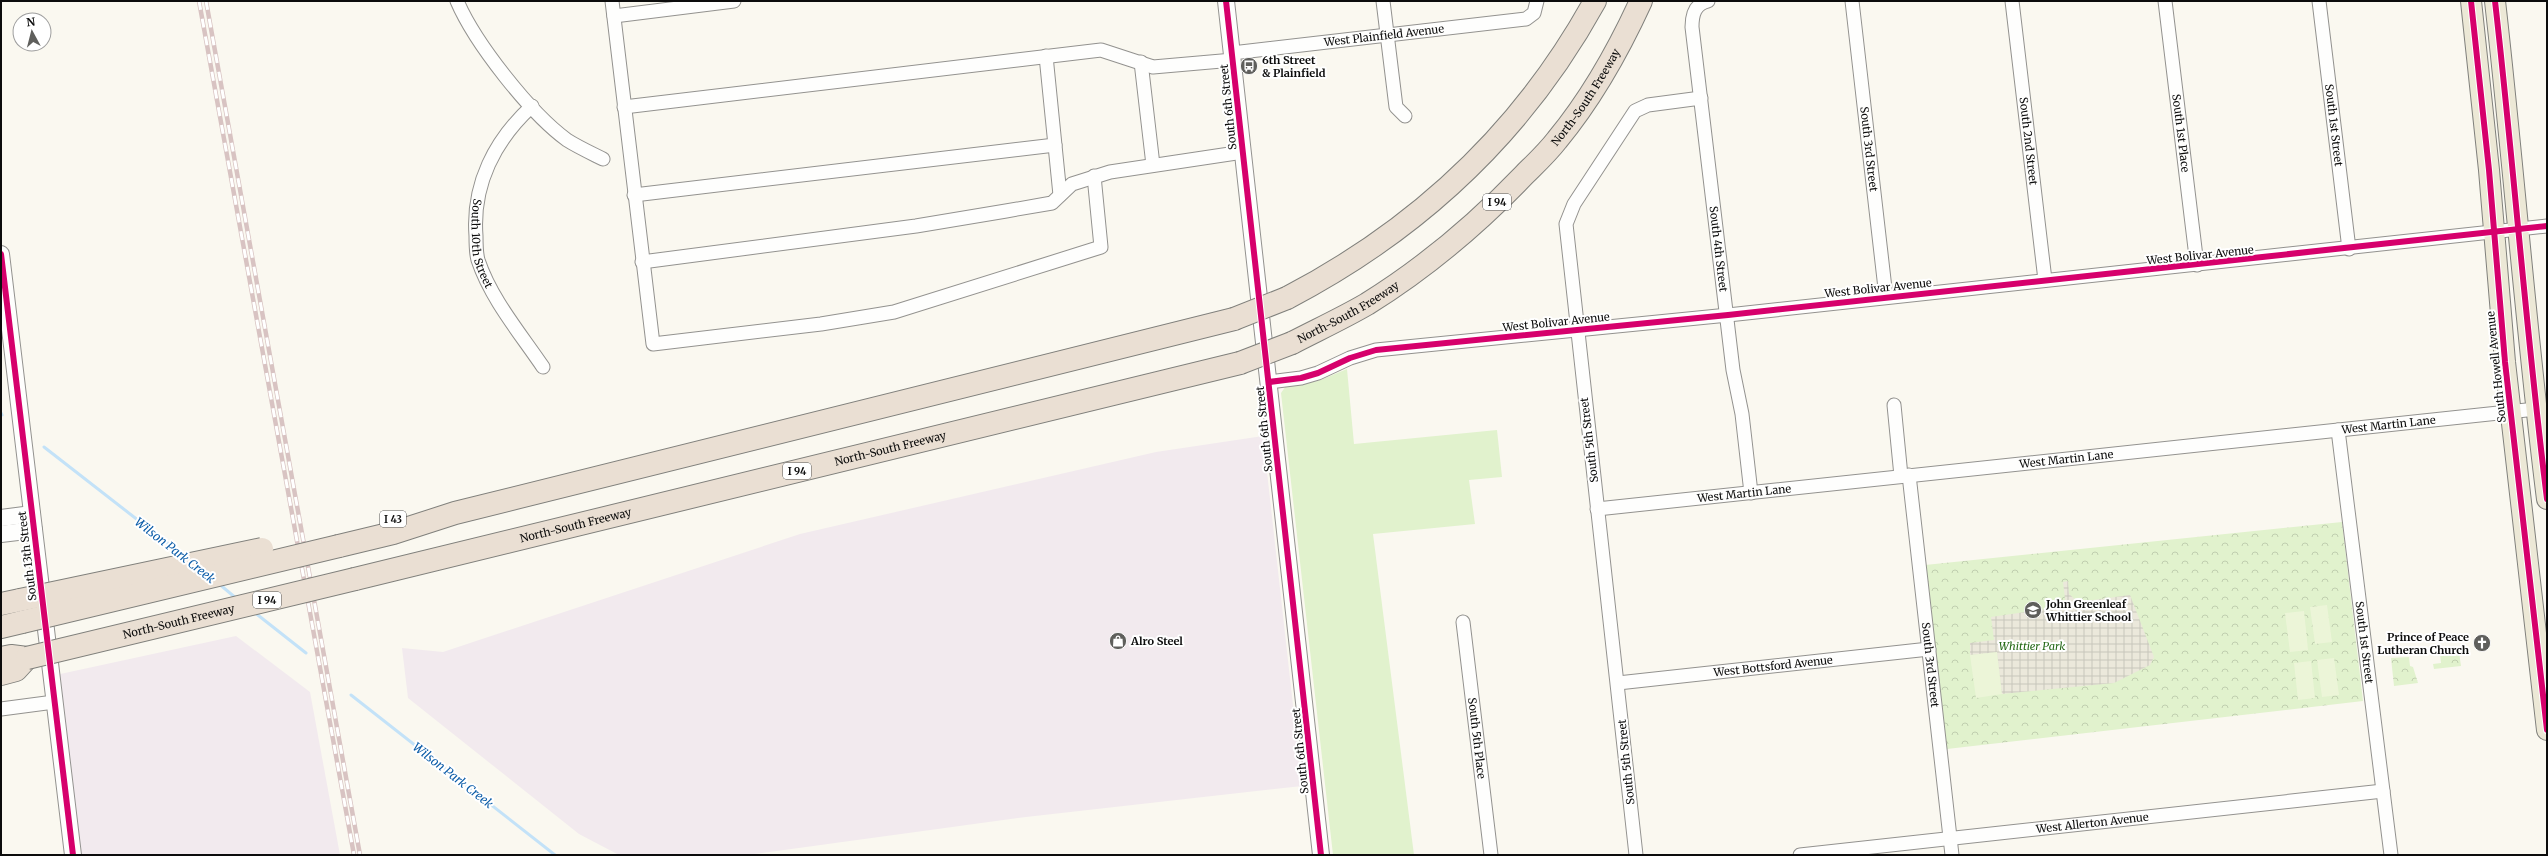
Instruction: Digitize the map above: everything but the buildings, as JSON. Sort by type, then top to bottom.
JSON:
[{"type":"highway","points":[[10,602],[336,539],[393,533],[455,513],[1234,319],[1287,298],[1328,277],[1369,251],[1422,212],[1479,160],[1514,121],[1574,40],[1595,1]]},
{"type":"highway","name":"North-South Freeway","points":[[1,658],[11,656],[27,658],[355,579],[1240,363],[1292,343],[1367,304],[1408,276],[1462,235],[1510,190],[1561,134],[1623,38],[1641,1]]},
{"type":"highway","points":[[1,627],[336,539]]},
{"type":"highway","points":[[1,674],[16,670],[27,658]]},
{"type":"main road","name":"South Howell Avenue","points":[[2471,1],[2511,411],[2539,592],[2547,730]]},
{"type":"main road","points":[[2495,1],[2536,409],[2547,499]]},
{"type":"street","points":[[457,1],[496,65],[532,106],[567,140],[602,159]]},
{"type":"street","points":[[612,1],[653,344],[821,324],[894,312],[1101,247],[1094,176]]},
{"type":"street","points":[[614,16],[734,1]]},
{"type":"street","name":"South 6th Street","points":[[1226,1],[1321,855]]},
{"type":"street","points":[[1383,1],[1396,107],[1405,116]]},
{"type":"street","name":"South 3rd Street","points":[[1852,1],[1886,297]]},
{"type":"street","name":"South 2nd Street","points":[[2012,1],[2045,280]]},
{"type":"street","name":"South 1st Place","points":[[2165,1],[2197,265]]},
{"type":"street","name":"South 1st Street","points":[[2319,1],[2349,249]]},
{"type":"street","name":"South 4th Street","points":[[1703,4],[1692,20],[1751,493]]},
{"type":"street","name":"West Plainfield Avenue","points":[[624,107],[1101,50],[1154,67],[1387,35],[1526,19],[1536,7]]},
{"type":"street","points":[[1046,56],[1060,195]]},
{"type":"street","points":[[1141,62],[1153,165]]},
{"type":"street","name":"South 5th Street","points":[[1636,855],[1566,231],[1568,217],[1574,204],[1635,111],[1648,105],[1701,98]]},
{"type":"street","name":"South 10th Street","points":[[532,106],[512,125],[493,152],[480,188],[475,224],[477,259],[495,296],[543,366]]},
{"type":"street","points":[[634,194],[1055,144]]},
{"type":"street","points":[[642,262],[916,226],[1052,203],[1072,184],[1094,176],[1153,165],[1243,152]]},
{"type":"street","name":"West Bolivar Avenue","points":[[1269,382],[1301,378],[1318,373],[1350,358],[1376,350],[1728,315],[2045,280],[2349,249],[2547,226]]},
{"type":"street","name":"South 13th Street","points":[[1,254],[73,855]]},
{"type":"street","name":"South 3rd Street","points":[[1894,405],[1929,649],[1952,855]]},
{"type":"street","name":"West Martin Lane","points":[[1597,509],[2536,409]]},
{"type":"street","name":"South 1st Street","points":[[2338,430],[2391,855]]},
{"type":"street","points":[[1,518],[33,522]]},
{"type":"street","points":[[1,534],[33,522]]},
{"type":"street","name":"South 5th Place","points":[[1463,622],[1491,855]]},
{"type":"street","name":"West Bottsford Avenue","points":[[1618,684],[1929,649]]},
{"type":"street","points":[[1,709],[54,702]]},
{"type":"street","name":"West Allerton Avenue","points":[[1800,855],[2383,791]]},
{"type":"shaded area","points":[[1263,436],[1302,786],[1026,817],[747,855],[619,855],[579,834],[408,698],[402,648],[443,652],[800,534],[1156,452]]},
{"type":"shaded area","points":[[2068,581],[2069,594],[2078,602],[2130,595],[2154,657],[2150,665],[2114,683],[2002,694],[1997,652],[1970,655],[1970,643],[1994,640],[1991,617],[2066,606],[2063,582]]},
{"type":"shaded area","points":[[236,636],[310,692],[340,855],[73,855],[51,676]]},
{"type":"green space","points":[[1347,369],[1354,444],[1497,430],[1502,477],[1469,480],[1475,524],[1373,534],[1414,855],[1333,855],[1281,393],[1286,386],[1318,381]]},
{"type":"green space","name":"Whittier Park","points":[[2342,522],[2363,701],[1947,749],[1925,565]]},
{"type":"green space","points":[[2327,605],[2332,642],[2315,644],[2310,607]]},
{"type":"green space","points":[[2304,611],[2308,650],[2290,652],[2285,613]]},
{"type":"green space","points":[[1997,652],[2002,694],[1976,698],[1970,655]]},
{"type":"green space","points":[[2459,652],[2461,666],[2434,669],[2433,664],[2441,663],[2440,654]]},
{"type":"green space","points":[[2409,657],[2410,666],[2413,667],[2418,683],[2394,686],[2391,658]]},
{"type":"green space","points":[[2334,658],[2339,695],[2322,697],[2317,660]]},
{"type":"green space","points":[[2311,661],[2315,698],[2298,700],[2294,663]]},
{"type":"waterway","name":"Wilson Park Creek","points":[[44,447],[184,556]]},
{"type":"waterway","name":"Wilson Park Creek","points":[[218,583],[237,599]]},
{"type":"waterway","name":"Wilson Park Creek","points":[[254,612],[306,653]]},
{"type":"waterway","name":"Wilson Park Creek","points":[[351,695],[555,855]]},
{"type":"railway","points":[[199,1],[354,855]]},
{"type":"railway","points":[[206,1],[360,855]]},
{"type":"cycle path","points":[[1226,1],[1321,855]]},
{"type":"cycle path","points":[[2471,1],[2489,170],[2505,362],[2547,730]]},
{"type":"cycle path","points":[[2495,1],[2547,499]]},
{"type":"cycle path","points":[[1269,382],[1301,378],[1318,373],[1350,358],[1376,350],[1728,315],[2547,226]]},
{"type":"cycle path","points":[[1,254],[73,855]]},
{"type":"place","name":"6th Street & Plainfield","points":[[1249,66]]},
{"type":"place","name":"John Greenleaf Whittier School","points":[[2033,610]]},
{"type":"place","name":"Alro Steel","points":[[1118,641]]},
{"type":"place","name":"Prince of Peace Lutheran Church","points":[[2482,643]]}]
